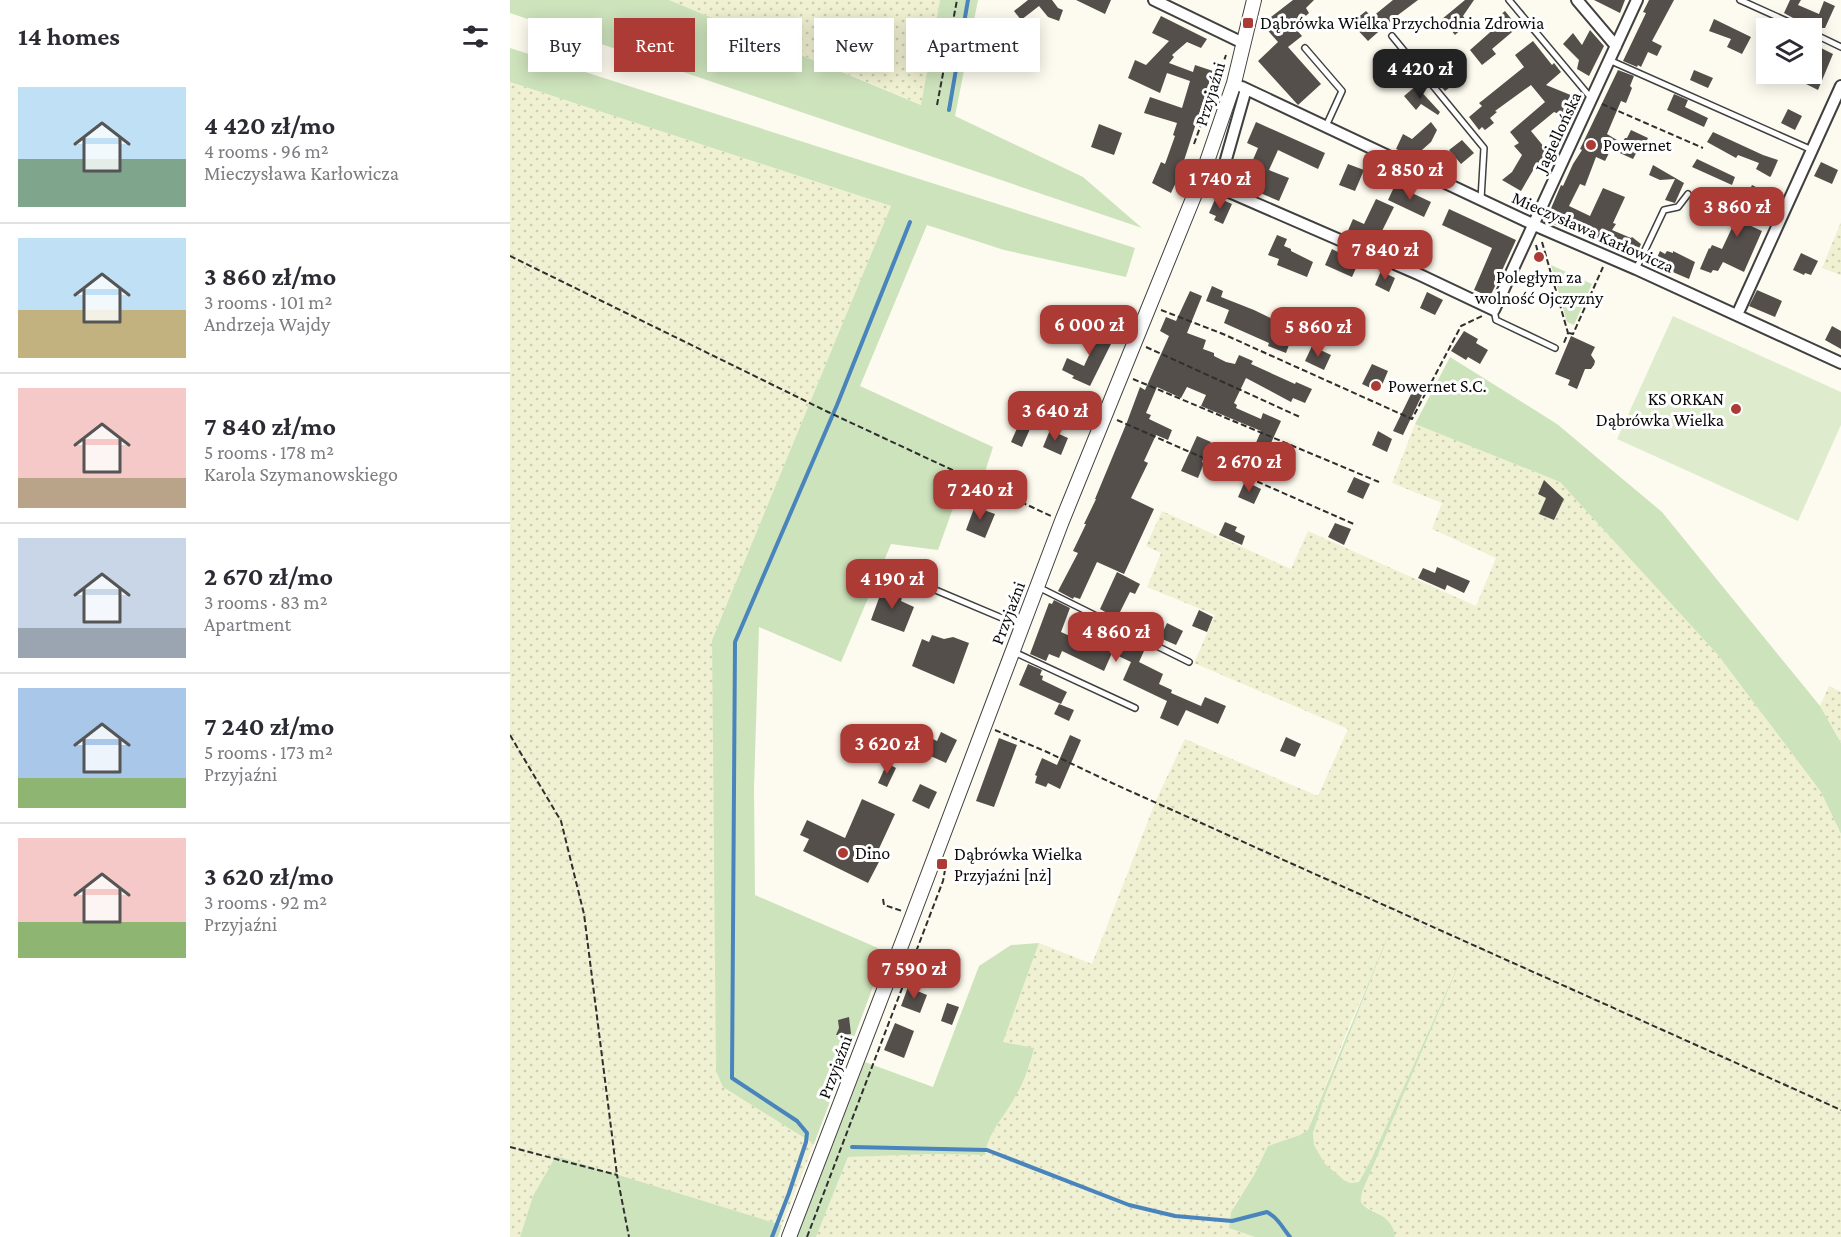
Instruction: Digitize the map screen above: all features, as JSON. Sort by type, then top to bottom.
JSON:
[{"type":"street","points":[[1154,0],[1238,40]]},
{"type":"street","name":"Przyjaźni","points":[[789,1237],[1062,521],[1240,86],[1238,40],[1254,0]]},
{"type":"street","points":[[1577,0],[1616,46]]},
{"type":"street","name":"Jagiellońska","points":[[1494,310],[1538,230],[1592,99],[1637,0]]},
{"type":"street","points":[[1240,86],[1221,177],[1221,184],[1227,191],[1418,274],[1494,310]]},
{"type":"street","name":"Mieczysława Karłowicza","points":[[1240,86],[1481,199],[1538,230],[1636,269],[1841,363]]},
{"type":"street","points":[[1737,315],[1841,86]]},
{"type":"lane","points":[[1509,0],[1592,99]]},
{"type":"lane","points":[[1740,0],[1780,18]]},
{"type":"lane","points":[[1392,36],[1484,148],[1481,199]]},
{"type":"lane","points":[[1822,38],[1841,47]]},
{"type":"lane","points":[[1305,48],[1342,91],[1326,126]]},
{"type":"lane","points":[[1609,60],[1812,150]]},
{"type":"lane","points":[[1636,269],[1664,210],[1678,207],[1688,194]]},
{"type":"lane","points":[[1494,310],[1496,320],[1555,348]]},
{"type":"lane","points":[[926,586],[1022,627]]},
{"type":"lane","points":[[1037,587],[1189,662]]},
{"type":"lane","points":[[1012,651],[1135,708]]},
{"type":"path","points":[[937,105],[957,0]]},
{"type":"path","points":[[1194,144],[1238,40]]},
{"type":"path","points":[[1592,99],[1703,148]]},
{"type":"path","points":[[1538,230],[1535,240],[1539,257]]},
{"type":"path","points":[[1538,230],[1568,333],[1560,350],[1555,348]]},
{"type":"path","points":[[510,256],[828,412],[1062,521]]},
{"type":"path","points":[[1568,333],[1573,334],[1607,258]]},
{"type":"path","points":[[1150,306],[1223,334],[1412,419],[1461,326],[1494,310]]},
{"type":"path","points":[[1136,342],[1300,417]]},
{"type":"path","points":[[1122,374],[1379,482]]},
{"type":"path","points":[[1105,415],[1356,525]]},
{"type":"path","points":[[984,726],[1047,752],[1841,1110]]},
{"type":"path","points":[[510,735],[561,821],[584,914],[617,1175],[629,1237]]},
{"type":"path","points":[[807,1237],[943,881],[946,861]]},
{"type":"path","points":[[510,1147],[617,1175]]},
{"type":"green space","points":[[510,0],[669,0],[712,18],[707,18],[707,72],[802,72],[802,55],[814,60],[814,72],[842,72],[921,105],[927,72],[964,72],[955,116],[1083,177],[1142,228],[683,72],[695,72],[695,18],[614,18],[614,48],[602,44],[602,18],[528,19],[510,13]]},
{"type":"green space","points":[[669,0],[940,0],[937,18],[906,18],[906,72],[928,72],[922,105],[842,72],[894,72],[894,18],[814,18],[814,60],[802,55],[802,18],[712,18]]},
{"type":"green space","points":[[940,0],[978,0],[974,18],[937,18]]},
{"type":"green space","points":[[510,48],[528,54],[528,72],[585,72],[1135,248],[1126,277],[1004,250],[927,225],[860,386],[993,447],[983,478],[966,472],[938,550],[891,544],[841,662],[759,627],[754,788],[755,895],[878,948],[873,963],[877,976],[814,1144],[723,1087],[716,1071],[712,640],[891,206],[510,82]]},
{"type":"green space","points":[[510,82],[891,206],[712,640],[723,1087],[814,1144],[782,1225],[556,1157],[533,1196],[520,1237],[510,1237]]},
{"type":"green space","points":[[1841,222],[1841,275],[1822,268]]},
{"type":"green space","points":[[1551,265],[1592,284],[1574,325],[1567,322]]},
{"type":"green space","name":"KS ORKAN Dąbrówka Wielka","points":[[1673,316],[1841,392],[1841,425],[1798,521],[1617,439]]},
{"type":"green space","points":[[1450,357],[1557,424],[1662,512],[1820,706],[1841,743],[1841,834],[1821,792],[1718,655],[1560,482],[1415,424]]},
{"type":"green space","points":[[1415,424],[1560,482],[1718,655],[1821,792],[1841,834],[1841,1237],[1395,1237],[1388,1221],[1362,1205],[1360,1201],[1362,1192],[1458,965],[1359,1182],[1349,1183],[1333,1172],[1325,1164],[1313,1139],[1314,1127],[1323,1101],[1382,952],[1350,1024],[1308,1130],[1268,1146],[1254,1175],[1234,1206],[1229,1228],[1255,1237],[816,1237],[848,1157],[984,1155],[986,1143],[1016,1095],[1031,1062],[1003,1042],[1039,943],[1092,964],[1157,798],[1185,739],[1318,796],[1348,729],[1194,663],[1215,615],[1147,587],[1161,553],[1146,546],[1162,511],[1291,569],[1308,531],[1476,606],[1496,558],[1432,529],[1442,503],[1392,483]]},
{"type":"green space","points":[[1829,686],[1841,692],[1841,743],[1820,706]]},
{"type":"green space","points":[[1396,916],[1323,1101],[1313,1133],[1314,1145],[1325,1164],[1344,1180],[1350,1183],[1359,1182],[1465,950],[1362,1192],[1363,1205],[1389,1222],[1395,1237],[1255,1237],[1229,1228],[1231,1212],[1254,1175],[1268,1146],[1308,1130]]},
{"type":"green space","points":[[1039,943],[1003,1042],[1034,1048],[1021,1085],[993,1132],[985,1155],[848,1157],[816,1237],[797,1237],[865,1062],[933,1087],[979,966],[1011,945]]},
{"type":"green space","points":[[556,1156],[782,1225],[778,1237],[520,1237],[533,1196]]},
{"type":"building","points":[[1028,0],[1052,0],[1058,8],[1063,10],[1059,21],[1048,17],[1039,6],[1024,18],[1019,18],[1014,11]]},
{"type":"building","points":[[1076,0],[1111,0],[1105,14]]},
{"type":"building","points":[[1293,0],[1314,0],[1306,8],[1309,13],[1294,27],[1302,36],[1288,47],[1321,84],[1298,105],[1258,61],[1278,42],[1262,24]]},
{"type":"building","points":[[1393,0],[1418,0],[1368,41],[1351,23],[1366,11],[1372,17]]},
{"type":"building","points":[[1465,0],[1474,0],[1463,16],[1468,23],[1455,35],[1442,19]]},
{"type":"building","points":[[1594,0],[1625,0],[1620,13]]},
{"type":"building","points":[[1649,0],[1674,0],[1652,41],[1662,46],[1657,56],[1648,52],[1641,67],[1638,65],[1637,67],[1623,61],[1646,13],[1643,12]]},
{"type":"building","points":[[1790,0],[1801,0],[1798,5],[1819,14],[1824,1],[1835,6],[1825,28],[1822,28],[1822,18],[1793,18],[1784,13]]},
{"type":"building","points":[[1505,11],[1518,27],[1492,49],[1496,54],[1482,65],[1470,50],[1496,27],[1492,22]]},
{"type":"building","points":[[1161,16],[1207,39],[1201,48],[1187,42],[1172,55],[1174,57],[1169,63],[1193,72],[1195,65],[1213,71],[1179,176],[1171,193],[1152,183],[1161,162],[1165,164],[1177,123],[1144,113],[1150,97],[1182,108],[1190,81],[1167,73],[1160,93],[1128,78],[1135,60],[1146,65],[1169,41],[1152,33]]},
{"type":"building","points":[[1714,19],[1751,37],[1742,54],[1727,47],[1731,39],[1709,31]]},
{"type":"building","points":[[1590,30],[1604,46],[1589,76],[1577,69],[1579,60],[1563,44],[1573,33],[1582,45]]},
{"type":"building","points":[[1533,41],[1552,65],[1554,63],[1561,72],[1546,85],[1578,98],[1569,118],[1554,112],[1531,131],[1549,153],[1535,167],[1521,191],[1502,180],[1512,172],[1522,155],[1514,146],[1519,143],[1510,132],[1545,102],[1531,85],[1495,111],[1497,112],[1490,118],[1494,123],[1485,130],[1482,127],[1479,130],[1469,117],[1482,106],[1479,103],[1524,67],[1515,55]]},
{"type":"building","points":[[1822,48],[1833,54],[1822,80]]},
{"type":"building","points":[[1434,54],[1458,81],[1445,91],[1422,65]]},
{"type":"building","points":[[1618,70],[1634,76],[1630,86],[1632,88],[1626,103],[1621,101],[1607,134],[1622,143],[1631,130],[1648,138],[1644,146],[1641,144],[1633,159],[1611,149],[1605,161],[1596,157],[1585,186],[1580,184],[1569,206],[1590,216],[1603,188],[1625,197],[1612,230],[1632,237],[1641,244],[1635,257],[1590,235],[1591,232],[1563,220],[1560,227],[1546,220],[1561,185],[1563,186],[1582,150],[1580,149]]},
{"type":"building","points":[[1694,70],[1713,78],[1708,88],[1690,80]]},
{"type":"building","points":[[1806,84],[1820,84],[1818,90]]},
{"type":"building","points":[[1416,86],[1440,112],[1438,115],[1421,104],[1416,110],[1404,96]]},
{"type":"building","points":[[1674,94],[1688,100],[1685,107],[1708,118],[1704,127],[1667,110]]},
{"type":"building","points":[[1788,109],[1802,116],[1795,130],[1781,123]]},
{"type":"building","points":[[1256,122],[1325,153],[1318,169],[1278,150],[1269,170],[1289,178],[1279,201],[1246,187],[1250,178],[1246,176],[1258,148],[1247,143]]},
{"type":"building","points":[[1431,122],[1437,130],[1431,142],[1414,157],[1396,149],[1403,134],[1412,139]]},
{"type":"building","points":[[1099,124],[1122,133],[1114,155],[1091,147]]},
{"type":"building","points":[[1713,132],[1778,160],[1771,176],[1756,169],[1759,163],[1738,155],[1736,158],[1707,142]]},
{"type":"building","points":[[1462,140],[1474,153],[1461,164],[1449,150]]},
{"type":"building","points":[[1697,159],[1735,177],[1732,185],[1692,167]]},
{"type":"building","points":[[1821,162],[1838,170],[1832,184],[1814,176]]},
{"type":"building","points":[[1348,164],[1364,170],[1355,191],[1339,185]]},
{"type":"building","points":[[1653,165],[1684,183],[1675,203],[1665,200],[1675,179],[1660,180],[1649,175]]},
{"type":"building","points":[[1395,185],[1431,202],[1424,217],[1388,200]]},
{"type":"building","points":[[1752,185],[1764,191],[1749,225],[1762,231],[1744,272],[1723,262],[1718,271],[1713,270],[1711,273],[1700,269],[1712,245],[1722,249]]},
{"type":"building","points":[[1216,197],[1232,204],[1223,224],[1214,220],[1216,216],[1209,213]]},
{"type":"building","points":[[1376,199],[1394,207],[1381,233],[1422,253],[1416,265],[1346,235],[1353,219],[1364,224]]},
{"type":"building","points":[[1449,209],[1516,240],[1490,297],[1474,290],[1492,248],[1442,225]]},
{"type":"building","points":[[1277,235],[1287,239],[1284,246],[1313,262],[1307,277],[1277,265],[1279,259],[1268,255]]},
{"type":"building","points":[[1339,248],[1361,257],[1352,277],[1325,265],[1332,249],[1338,252]]},
{"type":"building","points":[[1660,251],[1665,254],[1667,251],[1673,253],[1673,251],[1695,262],[1689,279],[1654,264]]},
{"type":"building","points":[[1801,253],[1818,261],[1811,275],[1805,273],[1804,275],[1793,270]]},
{"type":"building","points":[[1381,271],[1395,278],[1389,292],[1375,285]]},
{"type":"building","points":[[1212,286],[1223,291],[1221,297],[1285,325],[1283,328],[1287,330],[1286,334],[1292,337],[1286,353],[1224,323],[1229,310],[1206,301]]},
{"type":"building","points":[[1757,290],[1782,301],[1775,317],[1749,306]]},
{"type":"building","points":[[1190,291],[1202,296],[1187,333],[1206,340],[1203,349],[1214,353],[1214,356],[1226,362],[1235,364],[1239,355],[1253,361],[1251,364],[1295,384],[1296,382],[1312,389],[1305,403],[1293,398],[1291,402],[1246,378],[1234,403],[1237,405],[1236,408],[1261,419],[1263,413],[1281,421],[1271,443],[1274,445],[1269,459],[1252,452],[1261,431],[1201,406],[1206,395],[1187,387],[1181,398],[1157,387],[1146,413],[1151,415],[1149,419],[1172,430],[1168,440],[1156,435],[1144,461],[1148,463],[1131,498],[1154,509],[1124,574],[1097,562],[1080,599],[1074,597],[1073,599],[1058,591],[1078,553],[1073,551],[1086,524],[1084,524],[1140,387],[1145,390],[1169,336],[1160,331],[1166,317],[1176,321]]},
{"type":"building","points":[[1427,292],[1443,300],[1435,315],[1420,308]]},
{"type":"building","points":[[1084,319],[1094,324],[1091,330],[1113,340],[1090,386],[1072,378],[1074,376],[1062,370],[1067,358],[1084,366],[1095,342],[1077,334]]},
{"type":"building","points":[[1832,326],[1841,331],[1841,349],[1825,340]]},
{"type":"building","points":[[1464,331],[1478,339],[1476,343],[1488,350],[1480,364],[1468,357],[1466,360],[1451,351]]},
{"type":"building","points":[[1571,336],[1595,347],[1591,355],[1595,361],[1594,365],[1591,369],[1585,369],[1577,389],[1568,385],[1570,380],[1555,374]]},
{"type":"building","points":[[1312,346],[1331,355],[1324,370],[1305,361]]},
{"type":"building","points":[[1372,364],[1388,371],[1379,392],[1362,384]]},
{"type":"building","points":[[1413,390],[1422,395],[1403,435],[1393,431]]},
{"type":"building","points":[[1022,417],[1033,422],[1022,447],[1011,442]]},
{"type":"building","points":[[1050,430],[1068,438],[1061,455],[1043,447]]},
{"type":"building","points":[[1378,431],[1392,439],[1387,452],[1372,445]]},
{"type":"building","points":[[1197,436],[1211,442],[1198,478],[1181,471]]},
{"type":"building","points":[[1354,477],[1370,484],[1363,499],[1347,492]]},
{"type":"building","points":[[1544,480],[1564,499],[1554,520],[1539,514],[1546,498],[1538,494]]},
{"type":"building","points":[[1245,481],[1261,489],[1254,504],[1238,497]]},
{"type":"building","points":[[976,503],[985,506],[984,510],[995,514],[985,538],[966,530]]},
{"type":"building","points":[[1225,522],[1237,527],[1235,531],[1245,536],[1242,545],[1219,535]]},
{"type":"building","points":[[1335,523],[1351,529],[1344,545],[1328,537]]},
{"type":"building","points":[[1437,567],[1470,581],[1464,593],[1447,585],[1445,590],[1418,578],[1423,568],[1435,573]]},
{"type":"building","points":[[1117,572],[1140,584],[1135,594],[1130,592],[1116,620],[1100,609]]},
{"type":"building","points":[[883,587],[903,594],[901,601],[914,607],[904,632],[871,620]]},
{"type":"building","points":[[1054,600],[1070,608],[1061,632],[1092,646],[1102,624],[1112,629],[1110,632],[1131,641],[1129,645],[1144,651],[1139,662],[1163,674],[1159,684],[1172,690],[1171,693],[1201,706],[1205,697],[1226,706],[1218,724],[1186,710],[1178,726],[1160,718],[1167,701],[1123,680],[1131,662],[1112,653],[1104,671],[1062,651],[1059,658],[1049,654],[1046,661],[1030,654],[1049,603],[1052,604]]},
{"type":"building","points":[[1199,610],[1213,617],[1207,632],[1192,626]]},
{"type":"building","points":[[1167,623],[1183,631],[1176,645],[1160,638]]},
{"type":"building","points":[[932,635],[944,639],[953,637],[969,643],[954,684],[912,666],[922,639],[929,642]]},
{"type":"building","points":[[1028,664],[1042,670],[1040,675],[1043,676],[1042,680],[1067,692],[1061,704],[1019,685]]},
{"type":"building","points":[[1059,704],[1074,710],[1069,721],[1054,714]]},
{"type":"building","points":[[941,732],[957,740],[946,763],[915,749],[923,734],[937,741]]},
{"type":"building","points":[[1070,735],[1081,740],[1060,789],[1048,783],[1046,787],[1035,783],[1037,776],[1035,775],[1042,758],[1057,765]]},
{"type":"building","points":[[1286,737],[1301,744],[1295,757],[1280,751]]},
{"type":"building","points":[[999,738],[1017,745],[994,807],[976,801]]},
{"type":"building","points":[[887,763],[896,768],[887,787],[878,783]]},
{"type":"building","points":[[920,784],[937,792],[929,809],[912,801]]},
{"type":"building","name":"Dino","points":[[862,799],[895,814],[877,853],[882,856],[868,883],[803,851],[809,839],[800,835],[807,820],[845,838]]},
{"type":"building","points":[[908,987],[927,995],[920,1013],[901,1006]]},
{"type":"building","points":[[947,1003],[959,1007],[952,1025],[941,1021]]},
{"type":"building","points":[[849,1017],[851,1034],[836,1035],[839,1028],[838,1020]]},
{"type":"building","points":[[895,1023],[914,1031],[904,1058],[884,1050]]},
{"type":"waterway","points":[[949,110],[968,0]]},
{"type":"waterway","points":[[772,1237],[789,1193],[807,1133],[797,1121],[732,1078],[735,642],[837,405],[910,222]]},
{"type":"waterway","points":[[852,1147],[987,1150],[1129,1205],[1175,1216],[1232,1221],[1267,1212],[1277,1220],[1290,1237]]},
{"type":"place","name":"Dąbrówka Wielka Przychodnia Zdrowia","points":[[1248,23]]},
{"type":"place","name":"Powernet","points":[[1591,145]]},
{"type":"place","name":"Poległym za wolność Ojczyzny","points":[[1539,257]]},
{"type":"place","name":"Powernet S.C.","points":[[1376,386]]},
{"type":"place","name":"KS ORKAN Dąbrówka Wielka","points":[[1736,409]]},
{"type":"place","name":"Dino","points":[[843,853]]},
{"type":"place","name":"Dąbrówka Wielka Przyjaźni [nż]","points":[[942,864]]}]
